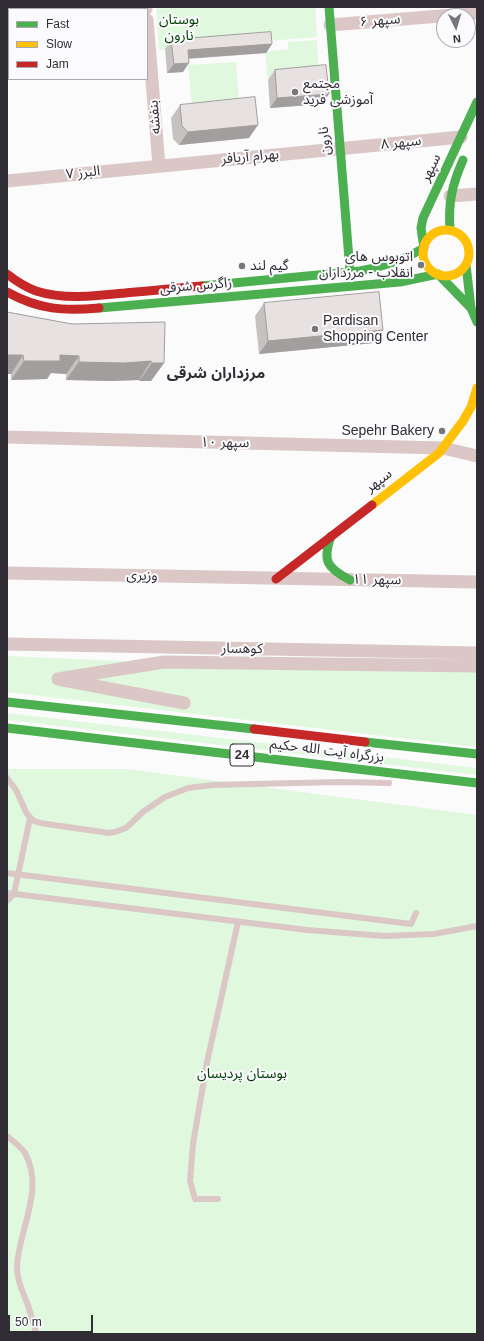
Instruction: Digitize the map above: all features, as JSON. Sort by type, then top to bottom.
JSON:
[{"type":"main road","name":"نارون","points":[[329,7],[350,272]]},
{"type":"main road","name":"سپهر","points":[[424,248],[421,228],[423,218],[433,195],[467,137],[477,102]]},
{"type":"main road","name":"سپهر","points":[[450,230],[448,213],[450,196],[454,179],[467,151]]},
{"type":"main road","points":[[433,195],[450,196]]},
{"type":"main road","points":[[438,274],[454,274],[466,265],[469,257],[467,242],[456,231],[440,230],[434,233],[426,242],[424,256],[426,263],[431,270],[438,274],[470,308],[477,322]]},
{"type":"main road","name":"زاگرس شرقی","points":[[7,274],[25,286],[52,295],[92,296],[368,270],[392,264],[410,257],[424,248]]},
{"type":"main road","points":[[392,264],[406,265],[410,270],[408,276],[400,282]]},
{"type":"main road","points":[[466,265],[470,308]]},
{"type":"main road","name":"زاگرس شرقی","points":[[7,292],[40,307],[53,309],[90,309],[400,282],[438,274]]},
{"type":"main road","name":"سپهر","points":[[276,579],[431,459],[443,448],[463,421],[471,407],[477,388]]},
{"type":"main road","points":[[331,536],[327,545],[326,555],[328,564],[337,574],[350,580]]},
{"type":"main road","name":"بزرگراه آیت الله حکیم","points":[[7,702],[477,754]]},
{"type":"main road","name":"بزرگراه آیت الله حکیم","points":[[7,728],[477,784]]},
{"type":"street","name":"سپهر ۶","points":[[330,25],[477,13]]},
{"type":"street","name":"بنفشه","points":[[148,42],[159,166]]},
{"type":"street","name":"سپهر ۸","points":[[340,149],[467,137]]},
{"type":"street","name":"بهرام آریافر","points":[[159,166],[340,149]]},
{"type":"street","name":"البرز ۷","points":[[7,181],[159,166]]},
{"type":"street","points":[[450,196],[477,194]]},
{"type":"street","name":"سپهر ۱۰","points":[[7,438],[443,448],[477,456]]},
{"type":"street","name":"وزیری","points":[[7,573],[276,579]]},
{"type":"street","name":"سپهر ۱۱","points":[[276,579],[477,582]]},
{"type":"street","name":"کوهسار","points":[[7,644],[477,653]]},
{"type":"street","points":[[184,703],[58,679],[164,662],[477,666]]},
{"type":"lane","points":[[7,778],[16,790],[30,818],[40,823],[109,833],[126,828],[144,811],[165,797],[188,788],[213,784],[339,782],[393,783]]},
{"type":"lane","points":[[423,784],[477,784]]},
{"type":"lane","points":[[7,901],[14,894],[30,818]]},
{"type":"lane","points":[[7,873],[411,924],[416,913]]},
{"type":"lane","points":[[7,893],[306,930],[384,936],[434,934],[477,926]]},
{"type":"lane","points":[[218,1198],[195,1199],[190,1181],[193,1144],[207,1062],[238,922]]},
{"type":"lane","points":[[7,1136],[24,1152],[32,1170],[33,1195],[21,1242],[17,1267],[20,1286],[28,1306],[36,1334]]},
{"type":"green space","name":"بوستان نارون","points":[[156,7],[315,7],[317,37],[159,50]]},
{"type":"green space","points":[[317,40],[319,76],[268,80],[265,52],[288,49],[288,42]]},
{"type":"green space","points":[[236,62],[239,102],[192,106],[188,65]]},
{"type":"green space","points":[[7,656],[145,662],[477,666],[477,747],[7,692]]},
{"type":"green space","points":[[7,713],[477,768],[477,775],[7,720]]},
{"type":"green space","name":"بوستان پردیسان","points":[[7,769],[127,769],[477,815],[477,1334],[7,1334]]},
{"type":"building","points":[[271,32],[272,44],[188,50],[189,63],[174,64],[171,40]]},
{"type":"building","points":[[326,65],[329,94],[277,98],[275,70]]},
{"type":"building","points":[[255,97],[258,125],[188,132],[182,126],[180,105]]},
{"type":"building","name":"Pardisan Shopping Center","points":[[379,292],[383,330],[268,341],[264,303]]},
{"type":"building","points":[[7,312],[72,324],[165,322],[164,363],[152,363],[151,361],[124,363],[79,362],[79,356],[60,355],[60,361],[24,361],[23,355],[7,355]]},
{"type":"traffic: fast","points":[[329,7],[350,272]]},
{"type":"traffic: fast","points":[[202,286],[360,271],[393,262],[424,248],[421,228],[423,218],[477,102]]},
{"type":"traffic: fast","points":[[450,230],[450,203],[456,178],[463,160]]},
{"type":"traffic: fast","points":[[466,265],[471,308]]},
{"type":"traffic: fast","points":[[99,308],[400,282],[438,274],[471,308],[477,322]]},
{"type":"traffic: fast","points":[[331,536],[327,552],[328,563],[336,572],[350,580]]},
{"type":"traffic: fast","points":[[7,702],[254,729]]},
{"type":"traffic: fast","points":[[7,728],[477,783]]},
{"type":"traffic: fast","points":[[365,742],[477,754]]},
{"type":"traffic: slow","points":[[446,230],[459,234],[465,240],[469,253],[465,266],[459,272],[446,276],[433,272],[427,266],[423,253],[427,240],[433,234],[446,230]]},
{"type":"traffic: slow","points":[[372,505],[439,453],[463,421],[471,407],[477,388]]},
{"type":"traffic: jam","points":[[7,274],[28,288],[58,296],[103,295],[202,286]]},
{"type":"traffic: jam","points":[[7,292],[30,303],[52,308],[99,308]]},
{"type":"traffic: jam","points":[[276,579],[372,505]]},
{"type":"traffic: jam","points":[[254,729],[365,742]]},
{"type":"place","name":"مجتمع آموزشی فرید","points":[[295,92]]},
{"type":"place","name":"اتوبوس های انقلاب - مرزداران","points":[[421,265]]},
{"type":"place","name":"گیم لند","points":[[242,266]]},
{"type":"place","name":"Pardisan Shopping Center","points":[[315,329]]},
{"type":"place","name":"Sepehr Bakery","points":[[442,431]]},
{"type":"district","name":"مرزداران شرقی","points":[[216,374]]}]
